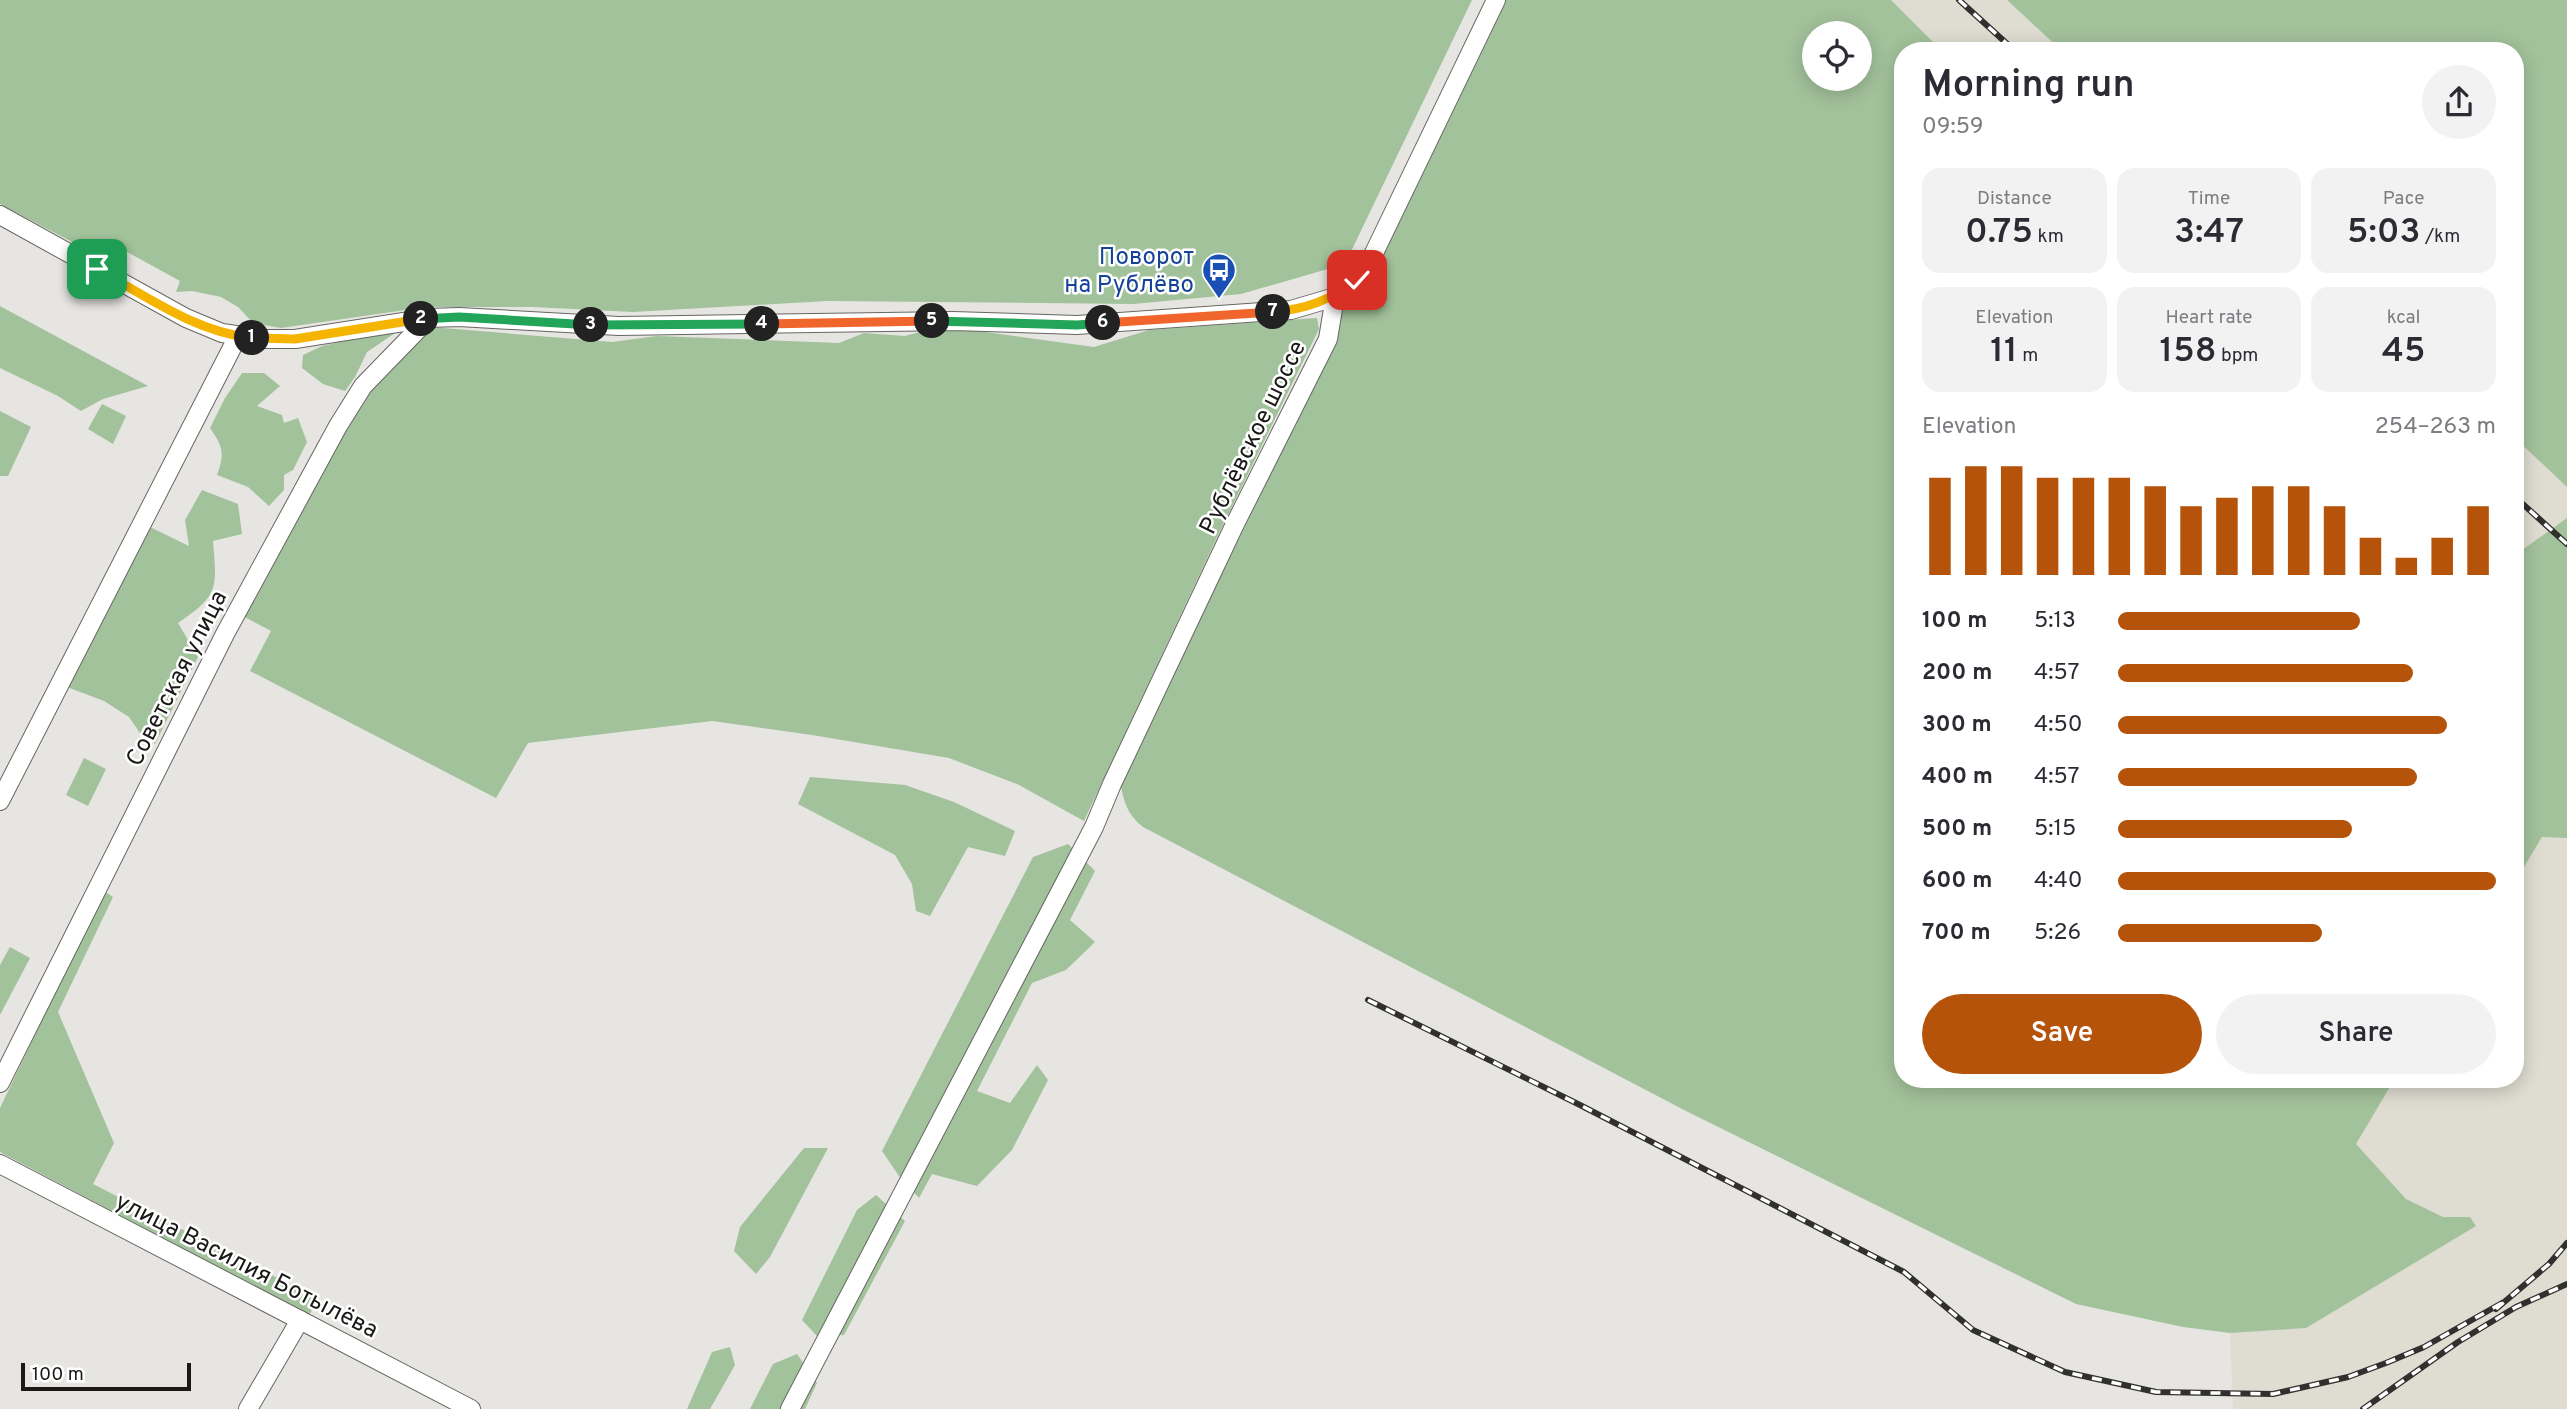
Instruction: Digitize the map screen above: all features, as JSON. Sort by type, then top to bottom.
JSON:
[{"type":"street","points":[[0,215],[186,318],[222,333],[238,336],[295,339],[429,318],[459,317],[619,326],[953,321],[1077,325],[1291,310],[1335,296],[1357,280],[1374,253],[1496,0]]},
{"type":"street","name":"Рублёвское шоссе","points":[[790,1409],[1094,827],[1230,536],[1328,339],[1335,296]]},
{"type":"street","name":"Советская улица","points":[[0,1083],[225,634],[338,426],[363,386],[429,318]]},
{"type":"street","points":[[0,801],[238,336]]},
{"type":"street","name":"улица Василия Ботылёва","points":[[0,1164],[471,1409]]},
{"type":"street","points":[[248,1409],[300,1320]]},
{"type":"shaded area","points":[[1891,0],[2007,0],[2052,42],[1933,42]]},
{"type":"shaded area","points":[[2524,446],[2567,487],[2567,518],[2524,549]]},
{"type":"shaded area","points":[[2542,837],[2567,838],[2567,1409],[2233,1409],[2230,1333],[2306,1328],[2470,1217],[2443,1217],[2406,1199],[2355,1144],[2389,1088],[2524,1088],[2524,867]]},
{"type":"green space","points":[[0,0],[1472,0],[1345,264],[1241,294],[1133,304],[827,301],[633,312],[533,307],[426,307],[281,328],[253,323],[238,307],[221,297],[192,291],[176,292],[180,281],[107,241],[95,254],[0,204]]},
{"type":"green space","points":[[1503,0],[1891,0],[1933,42],[1894,42],[1894,1088],[2389,1088],[2356,1144],[2406,1199],[2443,1217],[2470,1217],[2476,1226],[2306,1328],[2230,1333],[2183,1327],[2076,1304],[1688,1112],[1143,827],[1127,807],[1120,782],[1334,344],[1345,301],[1360,292]]},
{"type":"green space","points":[[2007,0],[2567,0],[2567,487],[2524,446],[2524,42],[2052,42]]},
{"type":"green space","points":[[0,306],[148,386],[103,399],[81,411],[58,396],[0,368]]},
{"type":"green space","points":[[1317,318],[1319,329],[1219,533],[1084,821],[1019,785],[949,758],[712,721],[528,743],[496,798],[250,671],[271,631],[241,615],[348,421],[366,394],[431,327],[612,342],[657,336],[839,343],[864,333],[905,336],[942,326],[1094,347],[1149,330]]},
{"type":"green space","points":[[404,327],[367,352],[345,391],[323,384],[302,368],[303,355],[322,346]]},
{"type":"green space","points":[[242,373],[264,373],[280,386],[257,406],[282,415],[284,423],[298,418],[307,442],[293,470],[284,475],[284,490],[269,506],[248,487],[217,475],[221,450],[210,428],[225,398]]},
{"type":"green space","points":[[102,404],[126,416],[113,444],[88,429]]},
{"type":"green space","points":[[0,411],[31,427],[8,476],[0,476]]},
{"type":"green space","points":[[202,490],[238,504],[242,534],[213,541],[215,570],[212,590],[201,605],[178,623],[198,657],[155,744],[140,733],[129,717],[104,701],[67,687],[150,527],[189,546],[185,520]]},
{"type":"green space","points":[[2567,518],[2567,838],[2542,837],[2524,867],[2524,549]]},
{"type":"green space","points":[[84,758],[106,769],[88,806],[66,795]]},
{"type":"green space","points":[[810,777],[905,785],[954,802],[1015,831],[1005,856],[968,847],[930,916],[916,911],[912,884],[895,855],[798,804]]},
{"type":"green space","points":[[1068,844],[1095,871],[1070,920],[1095,942],[1066,970],[1032,983],[977,1091],[1010,1103],[1037,1065],[1048,1080],[1012,1150],[977,1186],[932,1174],[919,1198],[899,1176],[882,1151],[1033,857]]},
{"type":"green space","points":[[104,891],[113,897],[58,1012],[114,1143],[93,1184],[319,1299],[309,1315],[0,1152],[0,1108]]},
{"type":"green space","points":[[10,947],[30,958],[0,1015],[0,965]]},
{"type":"green space","points":[[804,1148],[828,1148],[770,1257],[756,1274],[734,1251],[740,1227]]},
{"type":"green space","points":[[876,1195],[905,1221],[844,1335],[817,1336],[802,1320],[857,1210]]},
{"type":"green space","points":[[730,1347],[735,1365],[710,1409],[687,1409],[712,1352]]},
{"type":"green space","points":[[797,1354],[817,1383],[805,1409],[750,1409],[773,1364]]},
{"type":"railway","points":[[1959,0],[2005,42]]},
{"type":"railway","points":[[2524,505],[2567,544]]},
{"type":"railway","points":[[1368,1000],[1580,1105],[1904,1272],[1973,1330],[2065,1372],[2156,1392],[2273,1394],[2348,1377],[2386,1363],[2424,1347],[2502,1303]]},
{"type":"railway","points":[[2496,1309],[2549,1264],[2567,1243]]},
{"type":"railway","points":[[2363,1409],[2458,1342],[2516,1307],[2567,1284]]},
{"type":"place","name":"Поворот на Рублёво","points":[[1219,300]]},
{"type":"route","points":[[97,269],[186,318],[222,333],[265,339],[295,339],[429,318],[459,317],[619,326],[953,321],[1077,325],[1291,310],[1335,296],[1357,280]]}]
